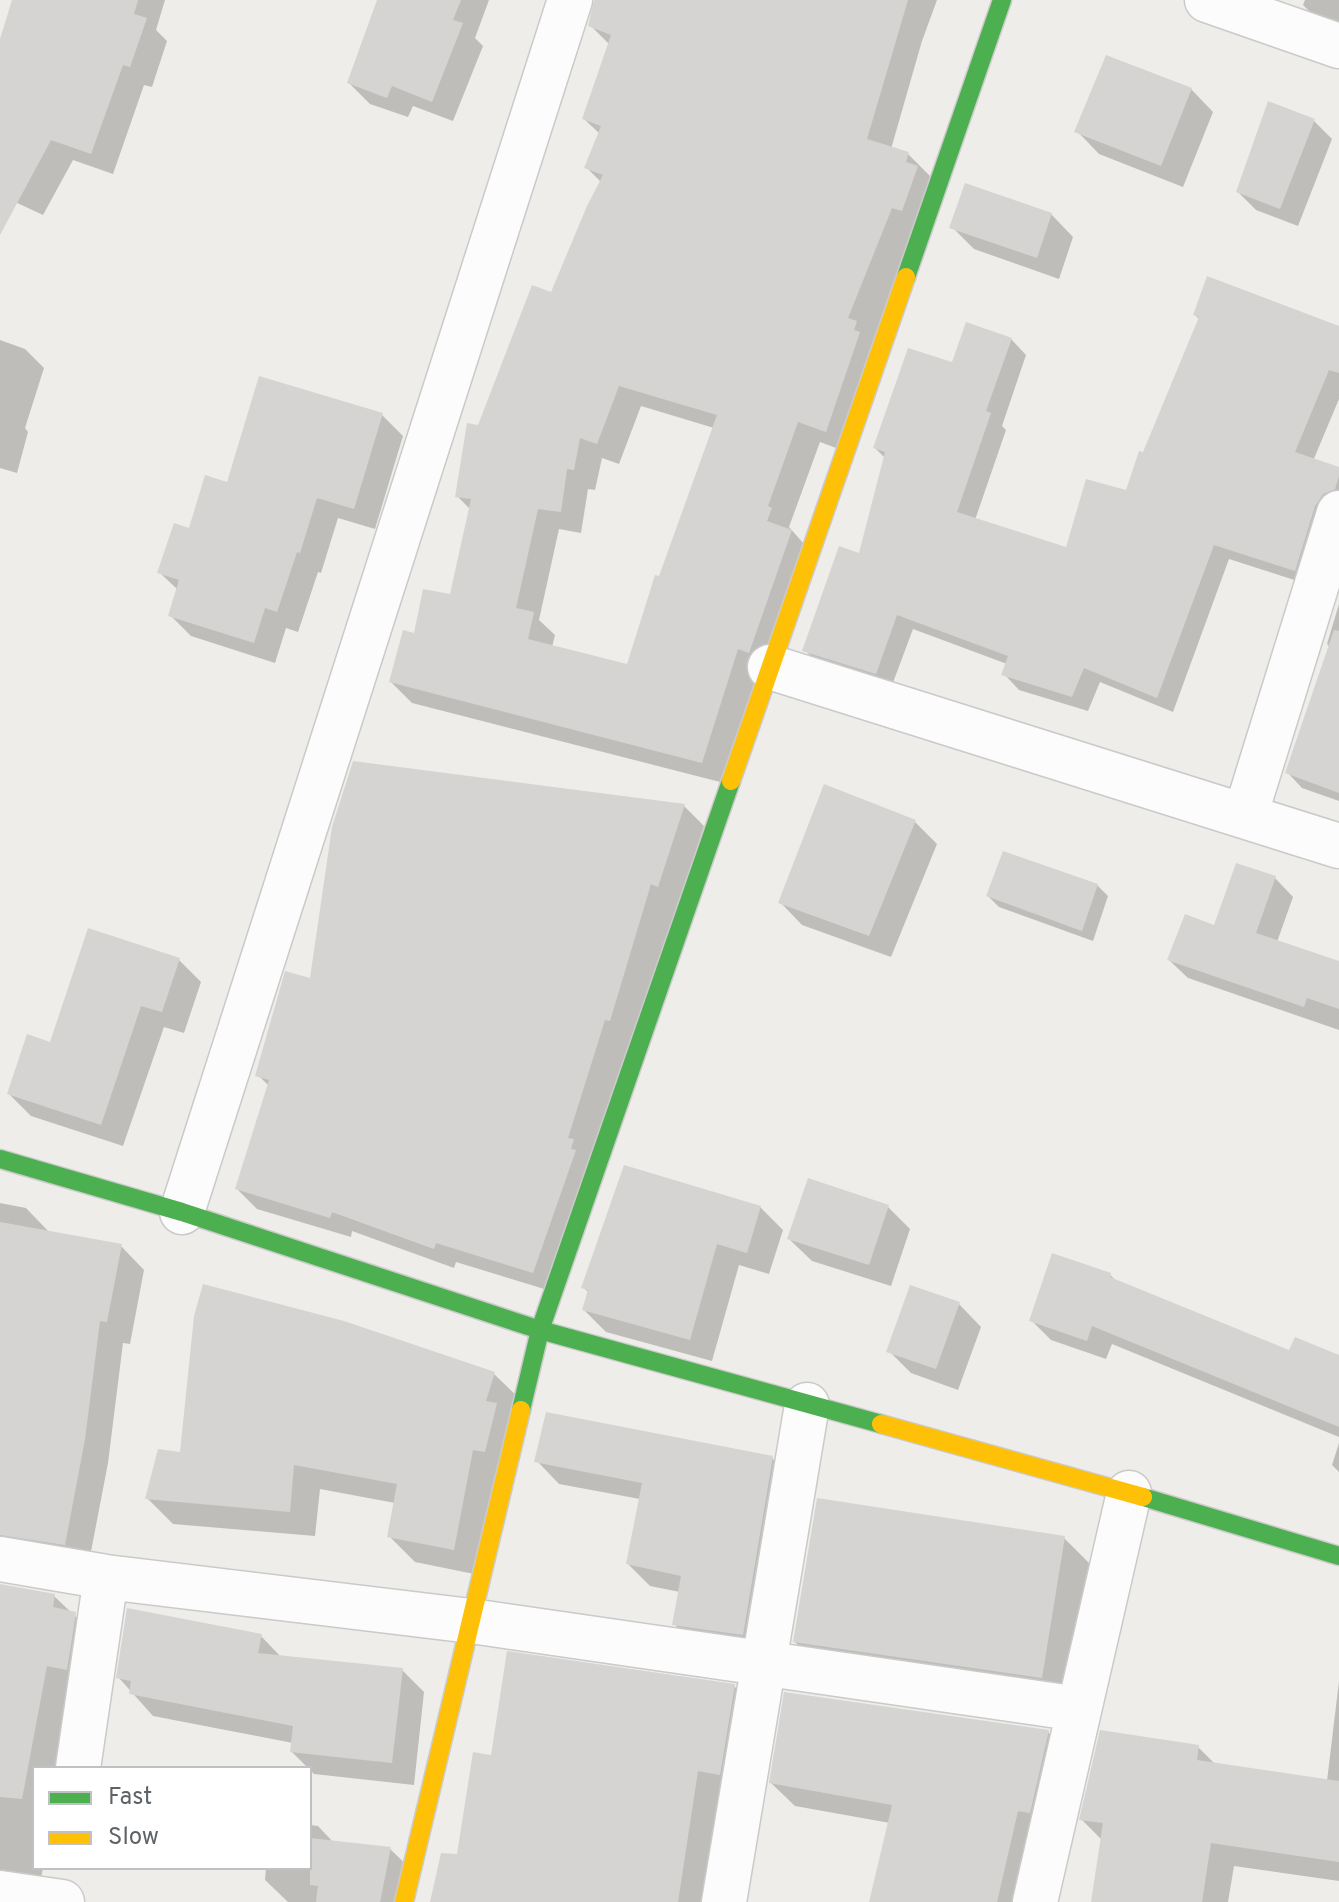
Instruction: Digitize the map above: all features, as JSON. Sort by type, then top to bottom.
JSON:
[{"type":"street","points":[[182,1212],[570,0]]},
{"type":"street","points":[[404,1902],[540,1330],[1002,0]]},
{"type":"street","points":[[1207,0],[1339,46]]},
{"type":"street","points":[[1245,816],[1339,513]]},
{"type":"street","points":[[770,667],[1339,846]]},
{"type":"street","points":[[0,1159],[182,1212],[540,1330],[1129,1493],[1339,1556]]},
{"type":"street","points":[[724,1902],[807,1405]]},
{"type":"street","points":[[1035,1902],[1129,1493]]},
{"type":"street","points":[[0,1559],[106,1577],[471,1621],[1079,1709]]},
{"type":"street","points":[[78,1766],[106,1577]]},
{"type":"street","points":[[0,1893],[61,1902],[64,1870]]},
{"type":"building","points":[[12,0],[138,0],[134,14],[147,18],[130,67],[123,65],[91,154],[51,140],[0,235],[0,39]]},
{"type":"building","points":[[377,0],[461,0],[453,20],[463,23],[432,102],[392,86],[387,98],[347,83]]},
{"type":"building","points":[[594,0],[908,0],[867,139],[909,152],[906,162],[918,166],[902,211],[892,208],[848,318],[857,321],[854,330],[860,332],[826,432],[798,422],[768,506],[772,508],[767,521],[792,530],[749,653],[738,649],[702,763],[389,682],[403,630],[414,633],[423,589],[450,594],[471,499],[455,497],[467,423],[478,425],[532,285],[551,292],[603,175],[584,168],[601,126],[582,119],[611,35],[588,26]],"holes":[[[619,386],[717,415],[659,576],[655,575],[627,664],[528,639],[534,612],[516,608],[538,509],[561,512],[567,469],[574,470],[580,438],[597,444]]]},
{"type":"building","points":[[1106,55],[1192,88],[1161,166],[1074,132]]},
{"type":"building","points":[[1268,101],[1315,119],[1280,209],[1236,192]]},
{"type":"building","points":[[965,183],[1052,213],[1037,258],[949,228]]},
{"type":"building","points":[[1207,276],[1339,326],[1339,373],[1329,370],[1295,452],[1339,467],[1339,476],[1335,489],[1323,494],[1315,506],[1295,571],[1214,545],[1157,698],[1084,668],[1072,697],[1001,675],[1008,656],[897,615],[876,674],[802,651],[839,546],[859,553],[885,452],[873,448],[908,348],[952,362],[966,322],[1012,338],[986,411],[991,413],[957,512],[1066,547],[1086,479],[1126,490],[1139,451],[1143,452],[1199,317],[1193,315]]},
{"type":"building","points":[[259,376],[383,413],[354,509],[317,498],[277,612],[265,608],[254,643],[168,616],[179,580],[157,573],[174,523],[189,528],[205,475],[227,482]]},
{"type":"building","points":[[1334,630],[1339,631],[1339,793],[1285,773]]},
{"type":"building","points":[[353,761],[685,804],[658,887],[651,884],[610,1021],[605,1020],[568,1138],[574,1139],[571,1149],[576,1150],[533,1273],[436,1243],[434,1249],[332,1212],[330,1218],[235,1189],[269,1080],[255,1076],[285,971],[310,978],[332,827]]},
{"type":"building","points":[[824,784],[916,820],[869,936],[778,903]]},
{"type":"building","points":[[1003,851],[1098,884],[1082,931],[986,896]]},
{"type":"building","points":[[1236,863],[1276,876],[1256,933],[1339,961],[1339,1009],[1307,998],[1304,1007],[1167,960],[1185,914],[1214,925]]},
{"type":"building","points":[[88,928],[180,958],[162,1012],[141,1006],[101,1125],[7,1094],[27,1034],[50,1042]]},
{"type":"building","points":[[624,1165],[761,1206],[747,1253],[717,1244],[690,1340],[582,1310],[588,1290],[581,1288]]},
{"type":"building","points":[[808,1178],[889,1205],[869,1265],[787,1239]]},
{"type":"building","points":[[0,1222],[122,1244],[107,1322],[100,1321],[85,1439],[65,1545],[0,1535]]},
{"type":"building","points":[[1052,1253],[1111,1273],[1110,1277],[1289,1350],[1295,1337],[1339,1355],[1339,1427],[1092,1326],[1087,1341],[1029,1321]]},
{"type":"building","points":[[203,1284],[344,1321],[495,1372],[486,1401],[497,1403],[485,1452],[473,1450],[454,1550],[387,1537],[397,1484],[294,1465],[290,1512],[145,1499],[158,1449],[180,1452],[194,1316]]},
{"type":"building","points":[[910,1285],[960,1302],[936,1369],[886,1352]]},
{"type":"building","points":[[546,1412],[773,1456],[743,1635],[672,1625],[681,1576],[626,1564],[642,1483],[534,1462]]},
{"type":"building","points":[[817,1498],[1065,1536],[1042,1678],[793,1642]]},
{"type":"building","points":[[0,1584],[55,1594],[53,1607],[76,1612],[67,1670],[47,1666],[22,1799],[0,1797]]},
{"type":"building","points":[[127,1608],[262,1634],[258,1653],[403,1668],[392,1763],[290,1752],[293,1726],[129,1694],[131,1681],[116,1678]]},
{"type":"building","points":[[507,1651],[735,1684],[720,1775],[698,1771],[678,1902],[430,1902],[441,1853],[457,1854],[473,1752],[491,1755]]},
{"type":"building","points":[[784,1692],[1049,1730],[1030,1813],[1018,1811],[997,1902],[869,1902],[892,1805],[769,1783]]},
{"type":"building","points":[[1100,1730],[1199,1745],[1197,1760],[1339,1781],[1339,1862],[1211,1843],[1202,1902],[1091,1902],[1103,1823],[1079,1820]]},
{"type":"building","points":[[312,1838],[391,1847],[380,1902],[316,1902],[318,1886],[310,1885]]},
{"type":"traffic: fast","points":[[906,277],[1002,0]]},
{"type":"traffic: fast","points":[[521,1410],[540,1330],[731,781]]},
{"type":"traffic: fast","points":[[0,1159],[182,1212],[540,1330],[881,1424]]},
{"type":"traffic: fast","points":[[1143,1497],[1339,1556]]},
{"type":"traffic: slow","points":[[731,781],[906,277]]},
{"type":"traffic: slow","points":[[404,1902],[521,1410]]},
{"type":"traffic: slow","points":[[881,1424],[1143,1497]]}]
